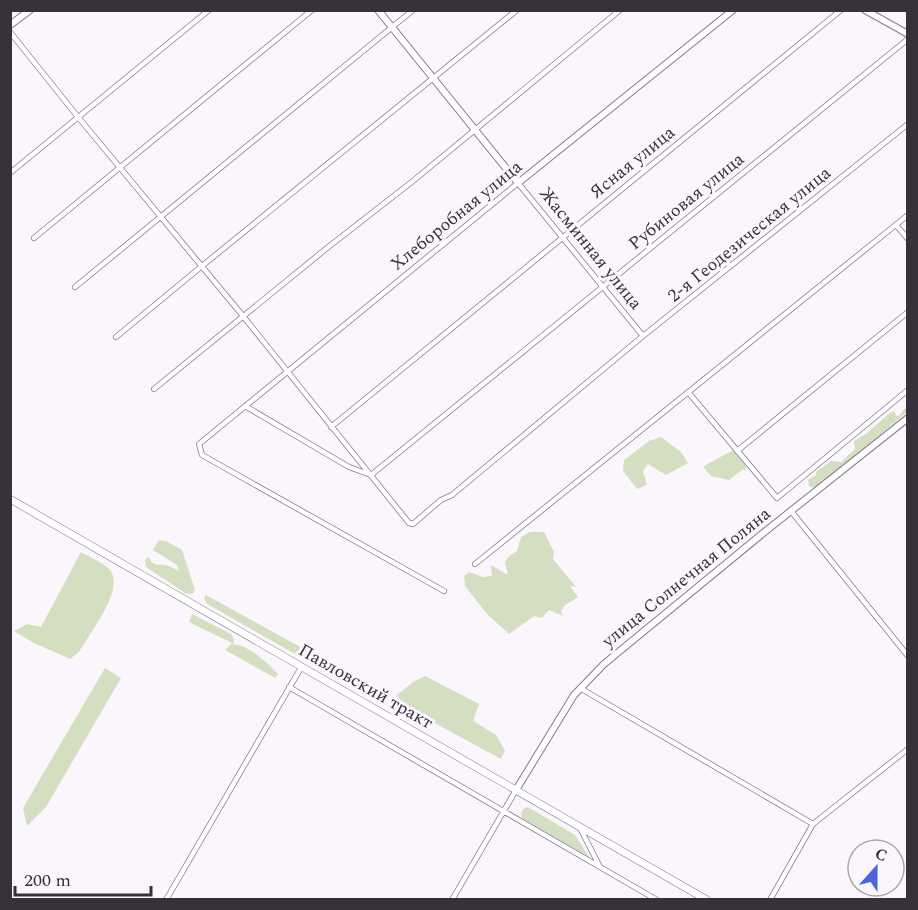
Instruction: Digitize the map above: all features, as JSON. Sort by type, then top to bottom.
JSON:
[{"type":"main road","name":"Павловский тракт","points":[[10,498],[707,900]]},
{"type":"street","points":[[10,25],[30,10]]},
{"type":"street","points":[[10,173],[209,10]]},
{"type":"street","points":[[34,238],[312,10]]},
{"type":"street","name":"Жасминная улица","points":[[378,10],[643,336]]},
{"type":"street","points":[[75,287],[413,10]]},
{"type":"street","points":[[116,337],[517,10]]},
{"type":"street","points":[[154,389],[413,181],[620,10]]},
{"type":"street","points":[[720,10],[725,17]]},
{"type":"street","name":"Хлеборобная улица","points":[[444,591],[202,454],[199,444],[733,10]]},
{"type":"street","name":"Ясная улица","points":[[331,427],[841,10]]},
{"type":"street","points":[[865,10],[908,34]]},
{"type":"street","points":[[10,32],[371,475]]},
{"type":"street","name":"Рубиновая улица","points":[[371,475],[908,39]]},
{"type":"street","name":"2-я Геодезическая улица","points":[[371,475],[413,524],[452,495],[643,336],[908,124]]},
{"type":"street","points":[[476,564],[908,215]]},
{"type":"street","points":[[896,225],[908,239]]},
{"type":"street","points":[[737,451],[908,312]]},
{"type":"street","points":[[688,392],[777,498],[908,390]]},
{"type":"street","points":[[245,406],[349,467],[371,475]]},
{"type":"street","name":"улица Солнечная Поляна","points":[[516,790],[564,710],[580,688],[611,657],[908,418]]},
{"type":"street","points":[[791,511],[908,656]]},
{"type":"street","points":[[166,900],[302,666]]},
{"type":"street","points":[[289,687],[657,900]]},
{"type":"street","points":[[580,688],[813,824]]},
{"type":"street","points":[[770,900],[813,824],[908,749]]},
{"type":"street","points":[[452,900],[516,790]]},
{"type":"street","points":[[579,826],[599,865]]},
{"type":"green space","points":[[907,405],[907,412],[822,483],[814,488],[809,486],[808,480],[816,475],[816,472],[831,461],[841,462],[855,449],[854,441],[866,434],[891,412],[894,411],[897,416],[900,415]]},
{"type":"green space","points":[[661,437],[681,452],[688,463],[666,475],[648,464],[643,471],[647,485],[637,489],[623,471],[624,460],[649,441]]},
{"type":"green space","points":[[733,450],[746,466],[745,471],[743,469],[729,480],[711,476],[704,468],[704,466]]},
{"type":"green space","points":[[530,532],[544,532],[554,552],[553,559],[576,587],[570,586],[578,597],[564,606],[561,612],[563,616],[549,610],[542,618],[534,616],[509,634],[487,614],[465,586],[464,576],[469,572],[483,577],[492,576],[491,565],[508,575],[505,562],[517,551],[521,537]]},
{"type":"green space","points":[[159,540],[166,541],[182,550],[195,590],[192,594],[185,593],[146,567],[145,560],[149,557],[154,564],[167,565],[179,571],[177,565],[153,550]]},
{"type":"green space","points":[[81,552],[109,569],[113,577],[113,587],[98,623],[79,652],[70,659],[14,631],[27,624],[41,627]]},
{"type":"green space","points":[[206,595],[305,651],[295,654],[207,604],[204,598]]},
{"type":"green space","points":[[192,614],[231,634],[234,639],[233,644],[252,651],[278,674],[275,678],[225,650],[232,643],[189,622]]},
{"type":"green space","points":[[105,668],[121,678],[46,807],[27,826],[23,808]]},
{"type":"green space","points":[[425,676],[479,704],[473,721],[496,735],[505,751],[501,759],[405,707],[397,695]]},
{"type":"green space","points":[[528,807],[575,835],[589,857],[522,818],[523,809]]}]
